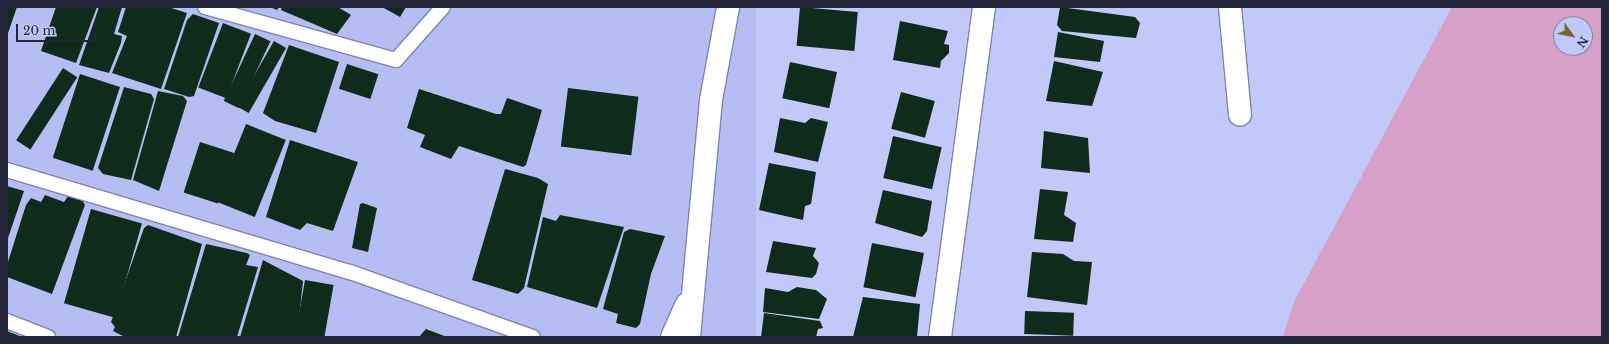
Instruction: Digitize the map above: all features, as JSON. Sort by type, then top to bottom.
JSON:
[{"type":"street","points":[[689,337],[711,100],[728,7]]},
{"type":"street","points":[[940,337],[984,7]]},
{"type":"street","points":[[1230,7],[1240,115]]},
{"type":"street","points":[[672,337],[694,288]]},
{"type":"lane","points":[[205,7],[396,60],[443,7]]},
{"type":"lane","points":[[7,170],[350,272],[533,337]]},
{"type":"lane","points":[[7,321],[48,337]]},
{"type":"shaded area","points":[[7,7],[756,7],[756,337],[7,337]]},
{"type":"shaded area","points":[[1452,7],[1602,7],[1602,337],[1283,337],[1294,302]]},
{"type":"building","points":[[7,7],[17,7],[7,36]]},
{"type":"building","points":[[56,7],[97,7],[76,63],[41,51]]},
{"type":"building","points":[[99,7],[122,7],[114,34],[122,36],[121,43],[109,73],[79,65]]},
{"type":"building","points":[[126,7],[168,7],[187,13],[161,89],[112,73],[127,36],[118,32]]},
{"type":"building","points":[[270,7],[279,7],[277,10]]},
{"type":"building","points":[[282,7],[338,7],[351,15],[337,34],[281,10]]},
{"type":"building","points":[[382,7],[406,7],[400,17]]},
{"type":"building","points":[[800,7],[858,12],[854,51],[797,46]]},
{"type":"building","points":[[1060,7],[1135,17],[1140,23],[1136,38],[1062,31],[1057,25]]},
{"type":"building","points":[[193,14],[219,23],[194,96],[189,97],[164,89],[187,20]]},
{"type":"building","points":[[900,21],[948,31],[944,44],[949,45],[949,53],[941,61],[940,68],[893,60]]},
{"type":"building","points":[[223,23],[251,34],[226,98],[198,87]]},
{"type":"building","points":[[1058,32],[1104,41],[1100,62],[1054,57]]},
{"type":"building","points":[[255,34],[270,41],[239,108],[224,101]]},
{"type":"building","points":[[274,41],[286,48],[249,113],[236,106]]},
{"type":"building","points":[[289,45],[339,62],[316,133],[275,121],[263,113]]},
{"type":"building","points":[[1054,61],[1103,72],[1092,106],[1046,101]]},
{"type":"building","points":[[790,62],[837,72],[829,108],[782,98]]},
{"type":"building","points":[[347,64],[378,74],[370,99],[339,89]]},
{"type":"building","points":[[63,68],[77,77],[30,149],[16,140]]},
{"type":"building","points":[[80,74],[120,87],[93,171],[53,158]]},
{"type":"building","points":[[124,87],[151,94],[154,99],[131,180],[103,174],[98,168]]},
{"type":"building","points":[[568,88],[638,97],[631,155],[561,147]]},
{"type":"building","points":[[419,89],[496,114],[501,114],[507,98],[542,110],[526,165],[523,167],[459,146],[451,159],[420,147],[425,135],[407,128]]},
{"type":"building","points":[[158,91],[183,96],[187,101],[159,191],[133,180]]},
{"type":"building","points":[[901,92],[935,101],[925,138],[891,129]]},
{"type":"building","points":[[780,118],[805,123],[811,118],[828,122],[818,162],[774,152]]},
{"type":"building","points":[[246,124],[286,140],[255,217],[215,201]]},
{"type":"building","points":[[1044,131],[1088,138],[1090,173],[1041,168]]},
{"type":"building","points":[[893,136],[942,147],[932,189],[883,178]]},
{"type":"building","points":[[290,140],[358,162],[333,231],[307,223],[300,230],[266,217]]},
{"type":"building","points":[[200,142],[234,153],[218,204],[184,192]]},
{"type":"building","points":[[769,163],[816,172],[811,204],[805,206],[803,220],[759,210]]},
{"type":"building","points":[[505,169],[538,178],[548,184],[524,288],[518,294],[472,280]]},
{"type":"building","points":[[7,186],[24,191],[7,241]]},
{"type":"building","points":[[1040,189],[1068,192],[1064,215],[1076,223],[1073,242],[1034,239]]},
{"type":"building","points":[[883,190],[932,201],[927,231],[922,237],[875,223]]},
{"type":"building","points":[[45,195],[64,202],[68,196],[82,200],[85,205],[52,294],[7,277],[7,265],[26,205],[31,198],[41,202]]},
{"type":"building","points":[[363,203],[377,208],[368,252],[352,248],[360,204]]},
{"type":"building","points":[[91,209],[142,224],[115,318],[64,303]]},
{"type":"building","points":[[560,215],[624,227],[597,308],[527,287],[543,217],[556,221]]},
{"type":"building","points":[[148,225],[202,244],[176,337],[125,337],[113,331],[115,327],[111,322],[144,228]]},
{"type":"building","points":[[630,229],[665,236],[651,274],[640,324],[636,328],[616,323],[618,314],[603,309],[624,232]]},
{"type":"building","points":[[773,241],[816,248],[813,256],[819,263],[816,274],[812,278],[766,272]]},
{"type":"building","points":[[872,243],[924,253],[915,297],[863,287]]},
{"type":"building","points":[[206,244],[247,253],[250,255],[246,265],[258,267],[237,337],[178,337]]},
{"type":"building","points":[[1032,252],[1063,254],[1074,261],[1092,262],[1087,305],[1027,297]]},
{"type":"building","points":[[263,260],[303,281],[297,337],[240,337]]},
{"type":"building","points":[[305,280],[334,285],[324,337],[295,336]]},
{"type":"building","points":[[797,287],[816,290],[827,299],[819,319],[763,312],[765,288],[788,292]]},
{"type":"building","points":[[863,297],[920,304],[917,337],[853,337]]},
{"type":"building","points":[[1025,311],[1074,313],[1073,336],[1024,334]]},
{"type":"building","points":[[764,313],[820,321],[823,328],[818,329],[816,337],[761,337]]},
{"type":"building","points":[[426,329],[447,337],[419,337]]},
{"type":"building","points":[[7,331],[22,337],[7,337]]}]
